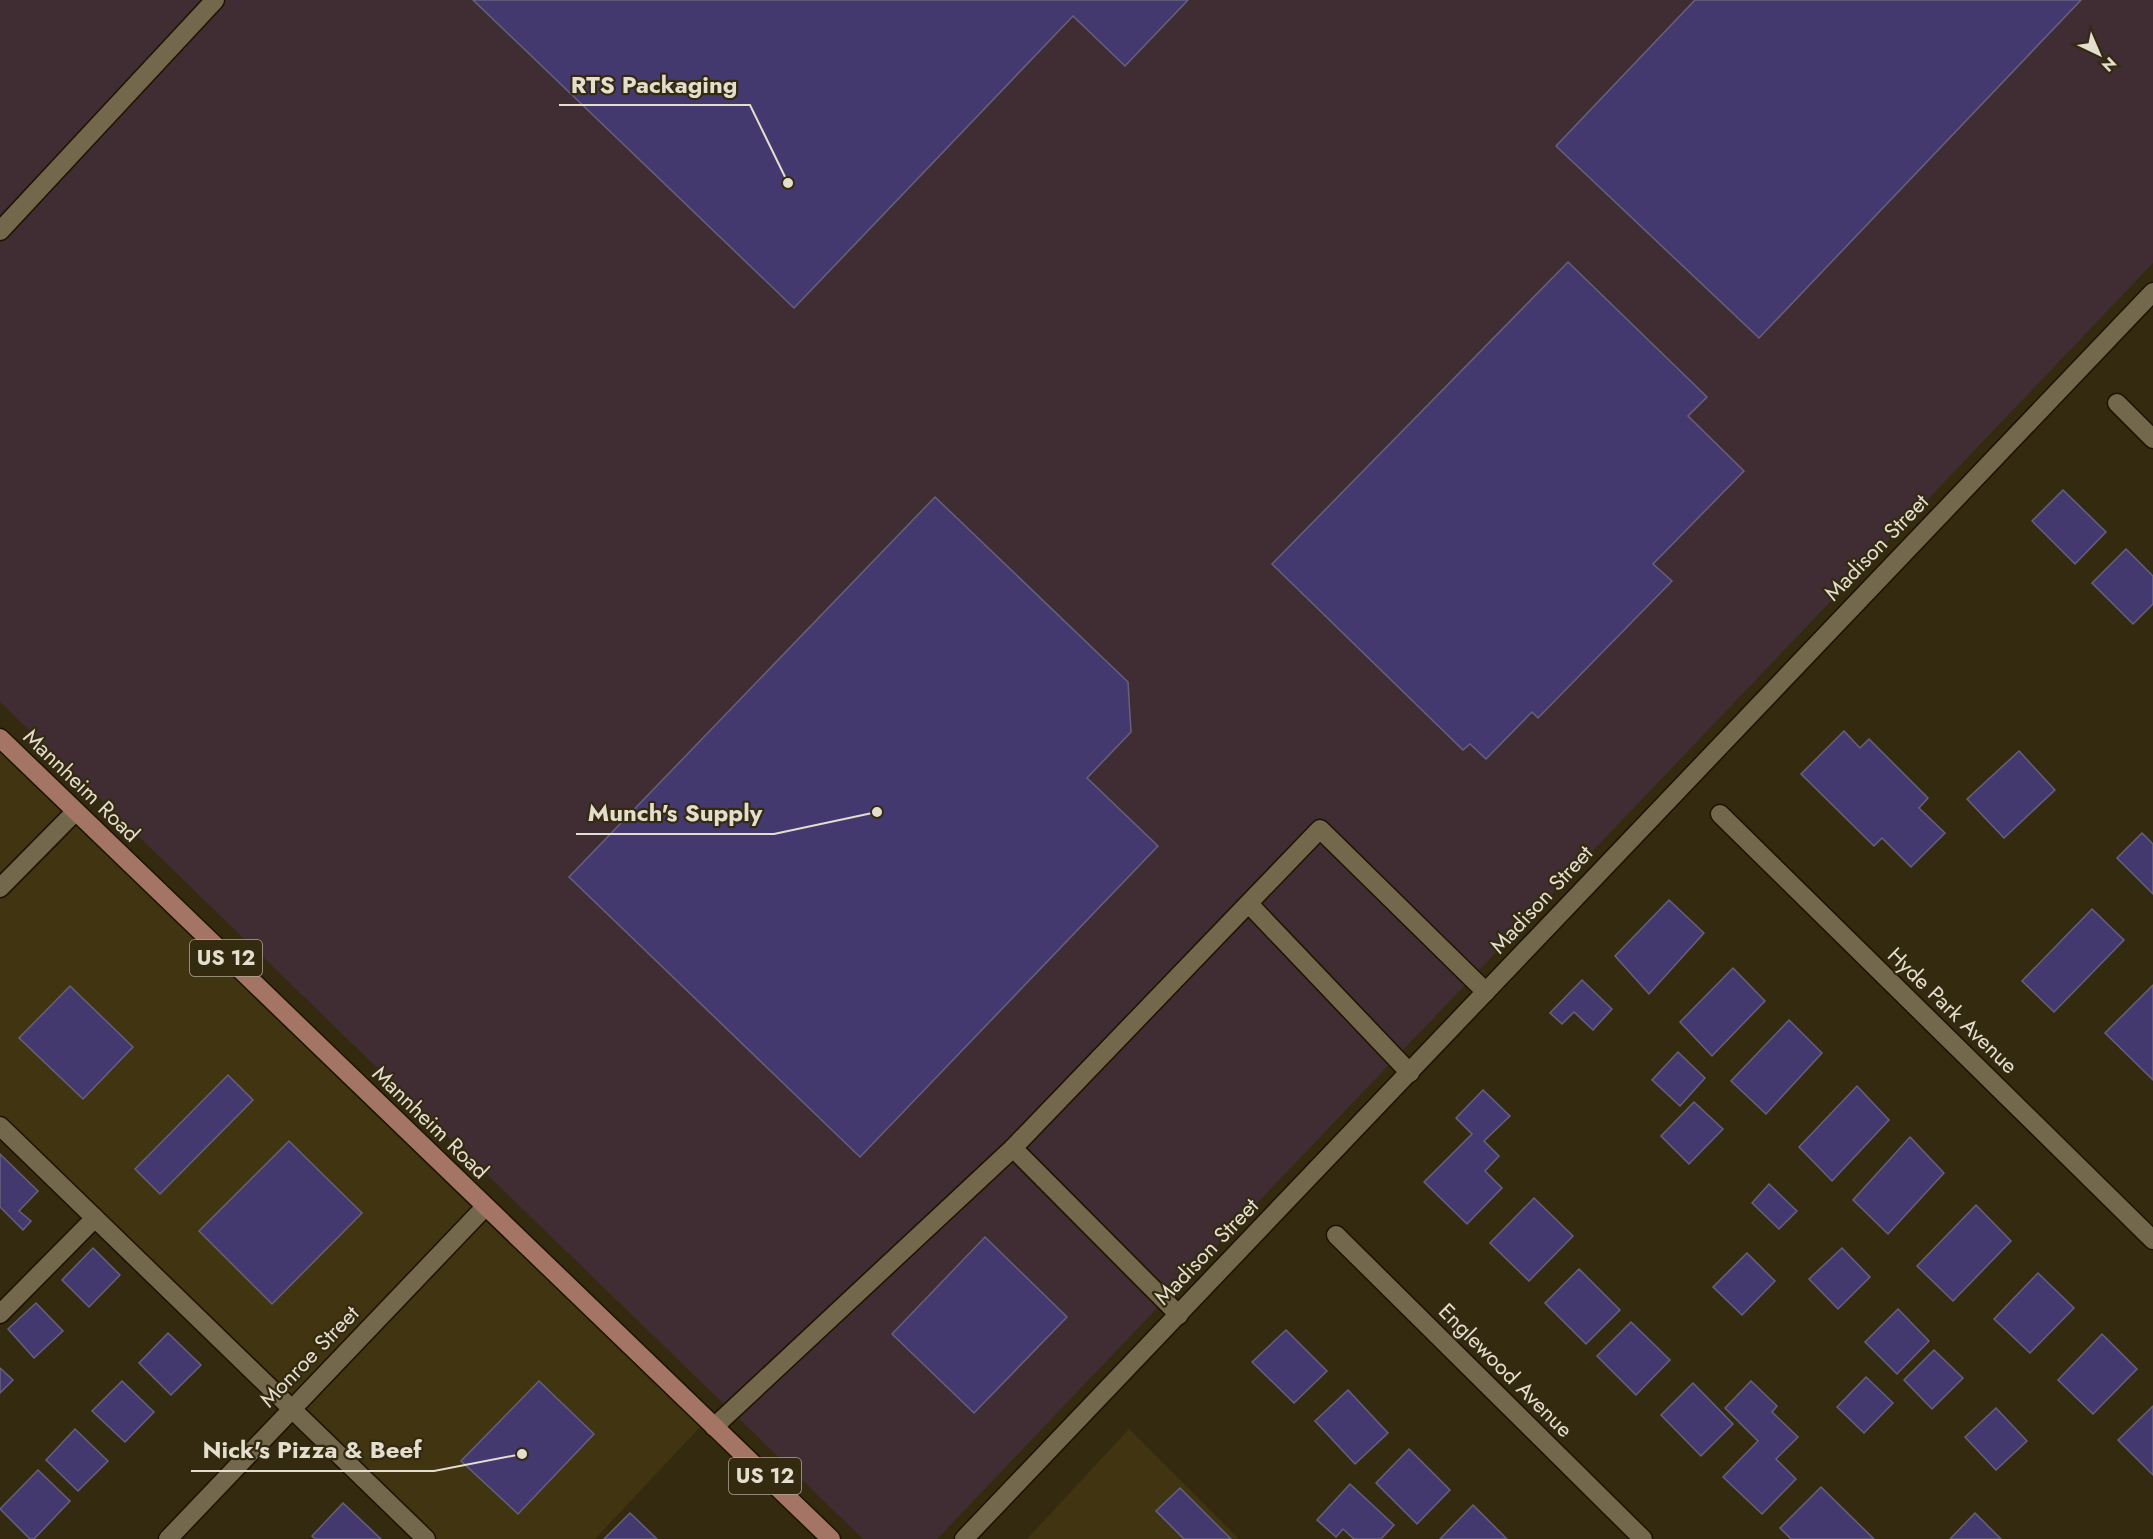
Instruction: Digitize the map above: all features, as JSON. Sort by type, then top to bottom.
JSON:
[{"type":"main road","name":"Mannheim Road","points":[[0,738],[831,1539]]},
{"type":"street","points":[[0,231],[215,0]]},
{"type":"street","name":"Madison Street","points":[[964,1539],[2153,292]]},
{"type":"street","points":[[2117,404],[2153,439]]},
{"type":"street","points":[[0,888],[75,812]]},
{"type":"street","name":"Hyde Park Avenue","points":[[1720,814],[2153,1240]]},
{"type":"street","points":[[714,1426],[1013,1148],[1250,905],[1320,829],[1486,992]]},
{"type":"street","points":[[1250,905],[1410,1073]]},
{"type":"street","points":[[0,1126],[426,1539]]},
{"type":"street","points":[[1013,1148],[1179,1315]]},
{"type":"street","name":"Monroe Street","points":[[168,1539],[485,1206]]},
{"type":"street","points":[[0,1314],[94,1218]]},
{"type":"street","name":"Englewood Avenue","points":[[1336,1235],[1642,1539]]},
{"type":"shaded area","points":[[0,0],[2153,0],[2153,263],[937,1539],[863,1539],[0,702]]},
{"type":"shaded area","points":[[0,749],[703,1424],[595,1539],[434,1539],[0,1119]]},
{"type":"shaded area","points":[[1129,1429],[1239,1539],[1027,1539]]},
{"type":"building","points":[[473,0],[1188,0],[1125,66],[1073,16],[794,308]]},
{"type":"building","points":[[1695,0],[2081,0],[1759,338],[1556,146]]},
{"type":"building","points":[[1568,262],[1707,397],[1688,416],[1744,471],[1653,564],[1672,581],[1538,718],[1532,712],[1486,759],[1470,744],[1463,750],[1272,564]]},
{"type":"building","points":[[2063,490],[2106,532],[2075,564],[2032,521]]},
{"type":"building","points":[[935,497],[1128,682],[1131,732],[1087,778],[1158,846],[860,1157],[569,877]]},
{"type":"building","points":[[2126,549],[2153,576],[2153,604],[2133,624],[2092,583]]},
{"type":"building","points":[[1844,731],[1860,748],[1869,739],[1928,798],[1919,808],[1945,833],[1911,867],[1882,838],[1874,846],[1801,774]]},
{"type":"building","points":[[2019,751],[2055,790],[2004,838],[1967,799]]},
{"type":"building","points":[[2142,833],[2153,844],[2153,894],[2117,858]]},
{"type":"building","points":[[1669,900],[1704,933],[1649,994],[1615,956]]},
{"type":"building","points":[[2092,909],[2124,940],[2054,1012],[2022,981]]},
{"type":"building","points":[[1733,968],[1765,1001],[1712,1056],[1680,1022]]},
{"type":"building","points":[[1582,980],[1612,1009],[1593,1030],[1574,1012],[1562,1024],[1550,1013]]},
{"type":"building","points":[[2153,985],[2153,1080],[2105,1033]]},
{"type":"building","points":[[70,986],[133,1047],[83,1099],[19,1038]]},
{"type":"building","points":[[1789,1020],[1822,1053],[1766,1114],[1731,1081]]},
{"type":"building","points":[[1678,1052],[1705,1078],[1680,1106],[1652,1080]]},
{"type":"building","points":[[228,1075],[253,1100],[160,1194],[135,1169]]},
{"type":"building","points":[[1857,1086],[1889,1120],[1832,1181],[1799,1147]]},
{"type":"building","points":[[1483,1090],[1510,1116],[1484,1141],[1499,1156],[1485,1171],[1502,1188],[1467,1224],[1424,1182],[1472,1134],[1456,1118]]},
{"type":"building","points":[[1694,1102],[1723,1129],[1689,1164],[1661,1136]]},
{"type":"building","points":[[1910,1137],[1944,1173],[1888,1234],[1853,1200]]},
{"type":"building","points":[[289,1141],[362,1213],[272,1304],[199,1231]]},
{"type":"building","points":[[0,1154],[38,1191],[19,1211],[31,1221],[23,1230],[0,1207]]},
{"type":"building","points":[[1769,1184],[1797,1211],[1779,1229],[1752,1203]]},
{"type":"building","points":[[1534,1198],[1573,1236],[1529,1281],[1490,1243]]},
{"type":"building","points":[[1976,1205],[2011,1241],[1953,1301],[1917,1266]]},
{"type":"building","points":[[985,1237],[1067,1317],[974,1413],[892,1334]]},
{"type":"building","points":[[93,1248],[120,1275],[89,1307],[62,1280]]},
{"type":"building","points":[[1842,1248],[1870,1277],[1838,1309],[1809,1279]]},
{"type":"building","points":[[1747,1253],[1775,1281],[1742,1315],[1713,1287]]},
{"type":"building","points":[[1579,1269],[1620,1310],[1586,1344],[1545,1303]]},
{"type":"building","points":[[2038,1273],[2074,1308],[2030,1353],[1994,1319]]},
{"type":"building","points":[[36,1303],[63,1331],[34,1358],[8,1329]]},
{"type":"building","points":[[1898,1309],[1929,1341],[1897,1374],[1865,1342]]},
{"type":"building","points":[[1631,1322],[1670,1360],[1636,1395],[1597,1356]]},
{"type":"building","points":[[1286,1330],[1327,1371],[1294,1403],[1252,1362]]},
{"type":"building","points":[[168,1333],[201,1365],[171,1395],[139,1363]]},
{"type":"building","points":[[2102,1334],[2137,1369],[2093,1414],[2058,1380]]},
{"type":"building","points":[[1934,1350],[1963,1378],[1932,1409],[1904,1380]]},
{"type":"building","points":[[0,1368],[13,1380],[0,1393]]},
{"type":"building","points":[[1866,1377],[1893,1403],[1864,1433],[1837,1407]]},
{"type":"building","points":[[122,1381],[154,1412],[125,1442],[92,1411]]},
{"type":"building","points":[[539,1381],[594,1434],[518,1514],[461,1461]]},
{"type":"building","points":[[1751,1381],[1777,1406],[1772,1412],[1798,1437],[1776,1459],[1796,1479],[1762,1514],[1723,1477],[1758,1441],[1725,1408]]},
{"type":"building","points":[[1693,1383],[1733,1424],[1701,1456],[1661,1415]]},
{"type":"building","points":[[1348,1390],[1388,1433],[1355,1464],[1315,1421]]},
{"type":"building","points":[[2153,1406],[2153,1475],[2118,1440]]},
{"type":"building","points":[[1996,1408],[2027,1441],[1996,1470],[1965,1437]]},
{"type":"building","points":[[75,1429],[108,1461],[78,1491],[46,1460]]},
{"type":"building","points":[[1409,1449],[1450,1490],[1417,1524],[1376,1483]]},
{"type":"building","points":[[38,1470],[70,1501],[34,1539],[30,1539],[0,1509]]},
{"type":"building","points":[[1350,1484],[1394,1525],[1381,1539],[1354,1539],[1343,1529],[1336,1537],[1317,1520]]},
{"type":"building","points":[[1821,1487],[1874,1539],[1791,1539],[1780,1528]]},
{"type":"building","points":[[1180,1488],[1231,1539],[1184,1539],[1156,1511]]},
{"type":"building","points":[[343,1503],[381,1539],[315,1539],[312,1536]]},
{"type":"building","points":[[1473,1505],[1507,1539],[1440,1539]]},
{"type":"building","points":[[630,1513],[657,1539],[604,1539]]},
{"type":"building","points":[[1975,1513],[2001,1539],[1950,1539]]},
{"type":"place","name":"RTS Packaging","points":[[788,183]]},
{"type":"place","name":"Munch's Supply","points":[[877,812]]},
{"type":"place","name":"Nick's Pizza & Beef","points":[[522,1454]]}]
